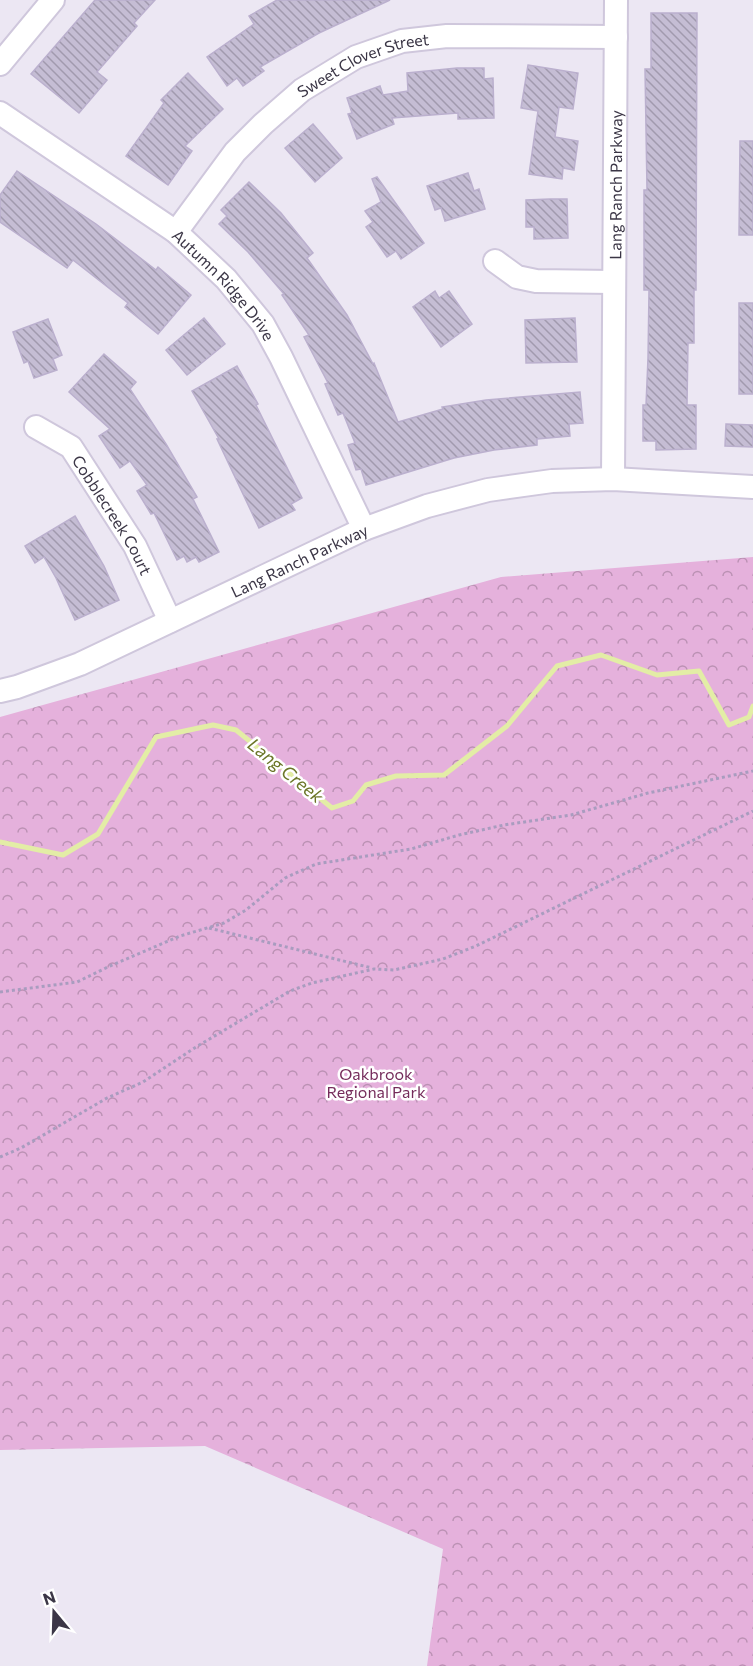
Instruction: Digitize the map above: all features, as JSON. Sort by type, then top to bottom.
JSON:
[{"type":"street","points":[[0,64],[52,0]]},
{"type":"street","name":"Lang Ranch Parkway","points":[[613,479],[616,0]]},
{"type":"street","name":"Sweet Clover Street","points":[[176,232],[235,152],[262,124],[302,90],[356,57],[402,41],[447,36],[616,37]]},
{"type":"street","name":"Autumn Ridge Drive","points":[[0,113],[176,232],[226,279],[263,324],[364,529]]},
{"type":"street","points":[[495,261],[517,277],[536,281],[613,282]]},
{"type":"street","name":"Cobblecreek Court","points":[[36,427],[71,447],[135,546],[170,621]]},
{"type":"street","name":"Lang Ranch Parkway","points":[[0,691],[80,664],[364,529],[427,506],[488,490],[552,481],[613,479],[753,488]]},
{"type":"path","points":[[0,992],[77,982],[119,962],[208,927],[225,923],[246,910],[285,878],[316,864],[411,849],[504,825],[571,815],[648,793],[753,771]]},
{"type":"path","points":[[208,927],[374,969],[394,970],[443,959],[476,946],[753,811]]},
{"type":"path","points":[[0,1157],[21,1148],[107,1098],[143,1082],[196,1047],[290,991],[312,983],[374,969]]},
{"type":"green space","name":"Oakbrook Regional Park","points":[[753,557],[753,1666],[427,1666],[443,1549],[205,1446],[0,1450],[0,717],[501,577]]},
{"type":"building","points":[[95,0],[155,0],[134,23],[137,26],[97,72],[107,80],[79,113],[31,74]]},
{"type":"building","points":[[277,0],[390,0],[319,33],[260,67],[264,71],[243,86],[237,78],[227,86],[207,57],[254,24],[249,16]]},
{"type":"building","points":[[651,13],[697,13],[696,290],[694,290],[694,343],[688,343],[687,405],[696,405],[696,449],[656,450],[656,441],[643,441],[649,290],[644,290],[644,190],[647,190],[645,69],[651,69]]},
{"type":"building","points":[[528,65],[578,73],[573,109],[559,107],[555,137],[578,141],[574,170],[563,168],[562,179],[529,174],[538,111],[521,108]]},
{"type":"building","points":[[484,68],[484,79],[493,78],[494,118],[458,119],[458,113],[392,118],[394,124],[357,139],[348,114],[352,113],[347,98],[380,86],[383,95],[408,91],[407,73]]},
{"type":"building","points":[[188,73],[223,109],[185,146],[192,151],[168,185],[126,156],[164,103],[161,100]]},
{"type":"building","points":[[313,124],[342,158],[315,182],[285,148]]},
{"type":"building","points":[[740,141],[753,141],[753,235],[739,235]]},
{"type":"building","points":[[17,171],[96,224],[156,270],[158,267],[191,295],[158,334],[125,307],[128,303],[73,260],[67,268],[0,222],[0,195]]},
{"type":"building","points":[[468,173],[474,191],[479,189],[485,209],[445,221],[441,208],[435,210],[427,186]]},
{"type":"building","points":[[377,177],[424,243],[401,259],[396,251],[387,257],[366,227],[373,222],[365,211],[381,202],[372,179]]},
{"type":"building","points":[[249,182],[281,213],[313,253],[307,258],[347,315],[374,363],[398,422],[443,409],[442,407],[486,400],[580,392],[583,423],[569,424],[570,436],[537,439],[537,445],[454,458],[366,485],[361,469],[356,470],[348,445],[355,443],[343,413],[338,415],[325,384],[328,383],[304,337],[309,335],[282,295],[284,294],[248,252],[219,224],[227,216],[221,210]]},
{"type":"building","points":[[567,199],[568,238],[534,239],[534,227],[526,227],[526,200]]},
{"type":"building","points":[[435,291],[439,298],[449,291],[472,324],[441,347],[413,307]]},
{"type":"building","points":[[739,303],[753,303],[753,394],[739,394]]},
{"type":"building","points":[[204,318],[225,344],[187,375],[166,350]]},
{"type":"building","points":[[575,318],[577,362],[526,363],[525,320]]},
{"type":"building","points":[[48,319],[62,355],[53,359],[57,370],[34,378],[28,361],[24,363],[13,332]]},
{"type":"building","points":[[104,354],[136,382],[130,389],[197,497],[193,499],[219,552],[199,562],[196,557],[187,562],[184,556],[177,560],[154,513],[151,514],[137,491],[147,485],[130,461],[120,468],[99,436],[110,429],[69,392]]},
{"type":"building","points":[[237,366],[258,404],[256,405],[302,498],[291,504],[295,510],[259,528],[217,439],[219,439],[192,391]]},
{"type":"building","points":[[726,424],[753,425],[753,447],[725,446]]},
{"type":"building","points":[[75,516],[104,566],[119,600],[75,620],[44,557],[35,563],[25,546]]},
{"type":"waterway","name":"Lang Creek","points":[[0,842],[63,855],[98,834],[156,737],[213,725],[236,730],[332,808],[353,801],[366,785],[396,776],[444,775],[507,726],[557,666],[601,655],[657,675],[699,671],[729,725],[749,717],[753,706]]}]
